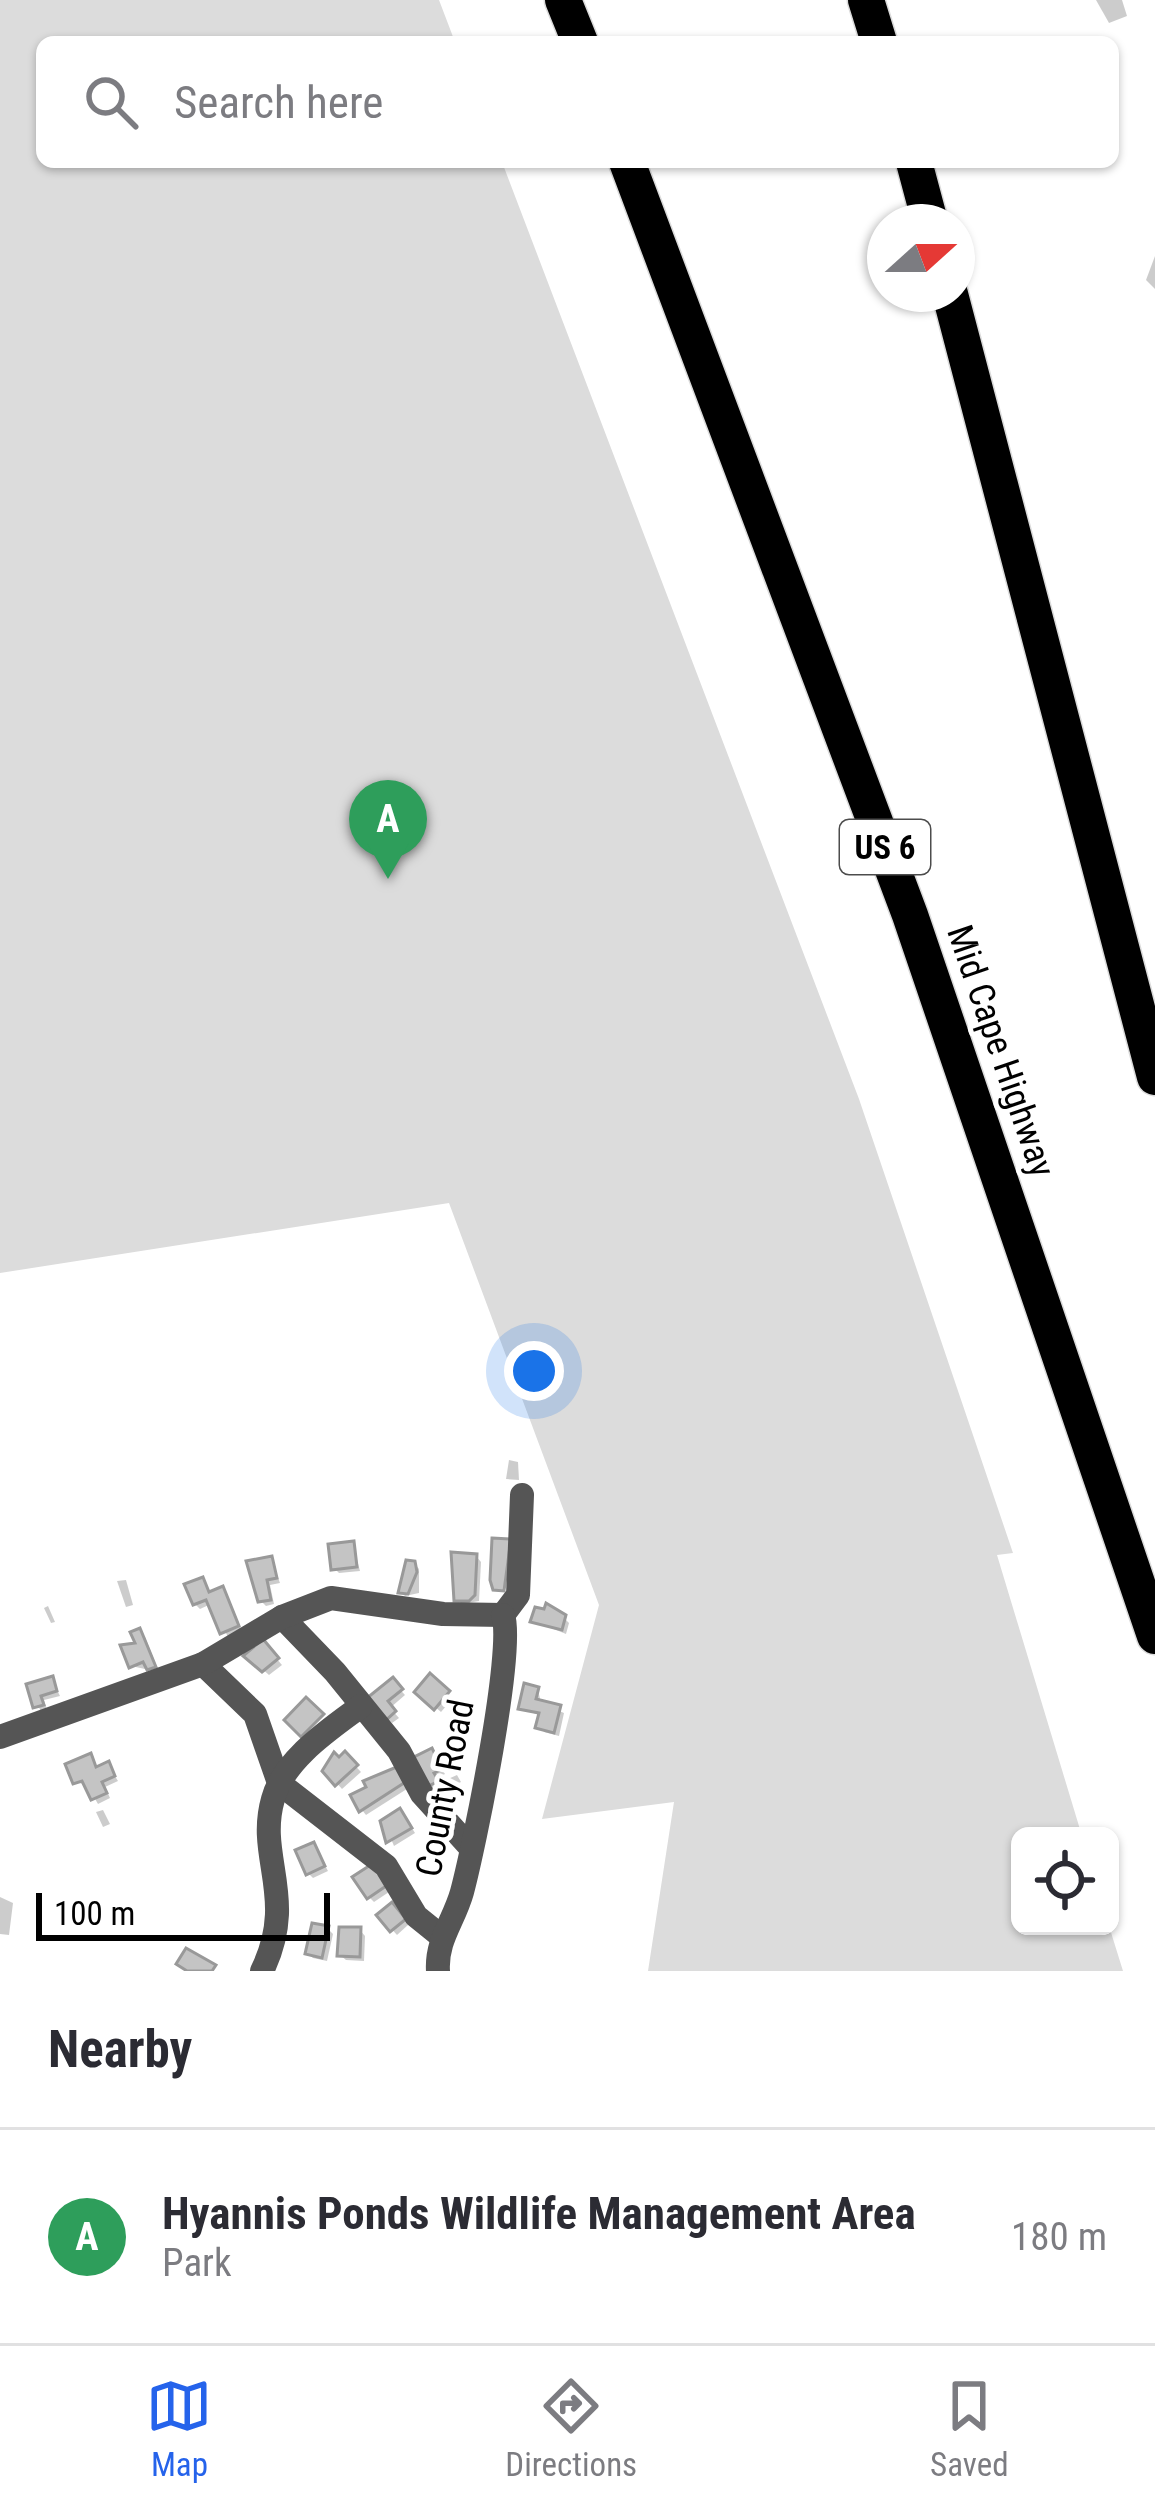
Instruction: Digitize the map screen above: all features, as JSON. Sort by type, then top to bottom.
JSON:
[{"type":"highway","points":[[563,0],[578,36]]},
{"type":"highway","points":[[866,0],[877,36]]},
{"type":"highway","name":"Mid Cape Highway","points":[[629,168],[910,915],[1155,1636]]},
{"type":"highway","points":[[916,168],[925,204]]},
{"type":"highway","points":[[955,312],[1155,1078]]},
{"type":"street","name":"County Road","points":[[420,1971],[439,1952],[460,1899],[508,1657],[503,1615],[518,1595],[522,1495]]},
{"type":"street","points":[[0,1737],[203,1664],[282,1617],[345,1597],[442,1613],[503,1615]]},
{"type":"street","points":[[282,1617],[399,1751],[422,1794],[470,1847]]},
{"type":"street","points":[[203,1664],[255,1714],[279,1784],[386,1866],[439,1952]]},
{"type":"street","points":[[262,1971],[278,1934],[270,1814],[279,1784],[313,1744],[361,1706]]},
{"type":"shaded area","points":[[0,0],[439,0],[453,36],[36,36],[36,168],[504,168],[859,1099],[1013,1553],[997,1555],[1079,1827],[1011,1827],[1011,1935],[1112,1935],[1123,1971],[648,1971],[674,1802],[542,1819],[599,1605],[449,1203],[0,1273]]},
{"type":"building","points":[[492,1538],[511,1539],[504,1591],[493,1590],[490,1580]]},
{"type":"building","points":[[354,1541],[357,1567],[331,1570],[328,1544]]},
{"type":"building","points":[[451,1552],[477,1554],[475,1595],[469,1601],[454,1601]]},
{"type":"building","points":[[272,1556],[277,1578],[267,1580],[271,1600],[258,1602],[246,1561]]},
{"type":"building","points":[[406,1560],[415,1561],[417,1572],[408,1594],[398,1593]]},
{"type":"building","points":[[203,1577],[209,1592],[223,1586],[239,1626],[220,1634],[206,1600],[193,1605],[184,1584]]},
{"type":"building","points":[[546,1603],[566,1615],[562,1630],[530,1622],[535,1607],[544,1609]]},
{"type":"building","points":[[140,1628],[156,1667],[147,1670],[143,1662],[129,1668],[120,1645],[135,1643],[130,1632]]},
{"type":"building","points":[[263,1639],[279,1658],[262,1672],[243,1656]]},
{"type":"building","points":[[430,1673],[450,1691],[434,1710],[414,1692]]},
{"type":"building","points":[[53,1676],[57,1691],[41,1696],[44,1705],[33,1708],[26,1684]]},
{"type":"building","points":[[393,1677],[403,1689],[388,1701],[396,1711],[385,1721],[367,1698]]},
{"type":"building","points":[[524,1683],[539,1687],[536,1699],[561,1705],[554,1733],[535,1728],[539,1713],[518,1709]]},
{"type":"building","points":[[306,1697],[324,1714],[301,1737],[284,1720]]},
{"type":"building","points":[[432,1748],[442,1769],[434,1773],[439,1781],[426,1787],[412,1758]]},
{"type":"building","points":[[345,1751],[358,1765],[335,1786],[322,1771],[334,1752],[339,1757]]},
{"type":"building","points":[[91,1753],[96,1767],[109,1761],[115,1776],[102,1782],[107,1793],[91,1800],[82,1781],[73,1784],[65,1764]]},
{"type":"building","points":[[399,1766],[407,1781],[359,1812],[350,1795],[366,1787],[363,1781]]},
{"type":"building","points":[[400,1808],[412,1828],[386,1843],[380,1821]]},
{"type":"building","points":[[314,1842],[325,1866],[306,1875],[295,1850]]},
{"type":"building","points":[[375,1862],[389,1884],[367,1899],[352,1877]]},
{"type":"building","points":[[392,1902],[406,1919],[390,1932],[376,1915]]},
{"type":"building","points":[[312,1923],[329,1926],[322,1958],[305,1954]]},
{"type":"building","points":[[339,1927],[361,1927],[360,1957],[337,1956]]},
{"type":"building","points":[[186,1948],[216,1965],[212,1971],[187,1971],[176,1964]]},
{"type":"place","name":"Hyannis Ponds Wildlife Management Area","points":[[388,879]]}]
